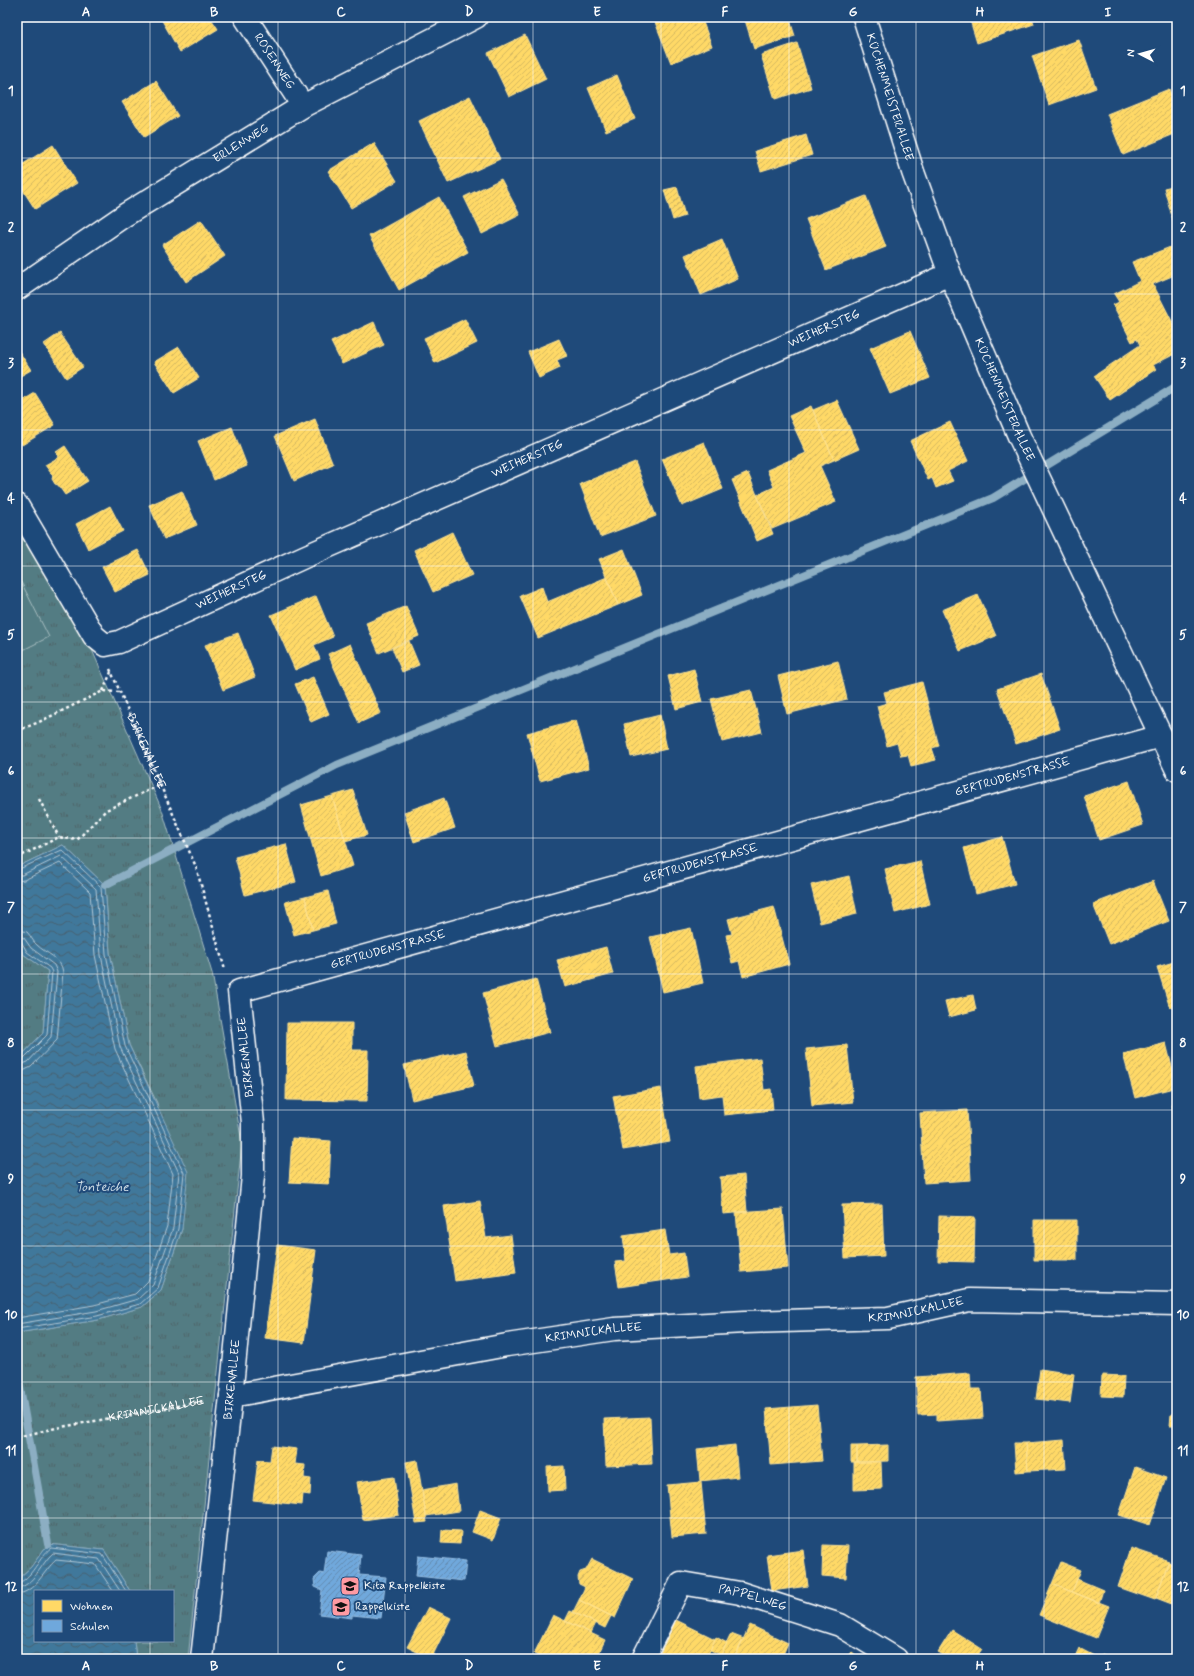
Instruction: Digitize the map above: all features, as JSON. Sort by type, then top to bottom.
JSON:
[{"type":"street","name":"ROSENWEG","points":[[245,17],[303,106]]},
{"type":"street","name":"ERLENWEG","points":[[17,288],[125,215],[303,106],[476,17]]},
{"type":"street","name":"KÜCHENMEISTERALLEE","points":[[864,17],[913,172],[950,274],[1019,436],[1177,770]]},
{"type":"street","name":"WEIHERSTEG","points":[[105,645],[119,642],[312,554],[950,274]]},
{"type":"street","points":[[17,505],[94,636],[105,645]]},
{"type":"street","name":"GERTRUDENSTRASSE","points":[[238,991],[1161,736]]},
{"type":"street","name":"BIRKENALLEE","points":[[202,1659],[231,1396],[253,1176],[253,1123],[238,991]]},
{"type":"street","name":"KRIMNICKALLEE","points":[[231,1396],[507,1345],[614,1329],[745,1322],[888,1318],[970,1300],[1177,1304]]},
{"type":"street","name":"PAPPELWEG","points":[[644,1659],[682,1583],[740,1593],[840,1625],[896,1659]]},
{"type":"path","name":"BIRKENALLEE","points":[[105,645],[111,672],[196,867],[224,970],[238,991]]},
{"type":"path","points":[[103,690],[111,672]]},
{"type":"path","points":[[17,731],[103,690],[120,692]]},
{"type":"path","points":[[17,858],[59,837],[77,840],[106,810],[160,785]]},
{"type":"path","points":[[39,799],[59,837]]},
{"type":"path","name":"KRIMNICKALLEE","points":[[17,1437],[56,1428],[231,1396]]},
{"type":"green space","points":[[17,528],[89,643],[162,810],[212,973],[242,1143],[188,1659],[136,1659],[134,1642],[174,1642],[174,1590],[129,1590],[104,1550],[48,1544],[31,1567],[17,1580],[17,1333],[98,1320],[142,1307],[161,1290],[182,1229],[157,1103],[129,1045],[110,953],[105,885],[63,845],[17,867]]},
{"type":"green space","points":[[21,582],[49,637],[17,653],[17,585]]},
{"type":"green space","points":[[17,941],[23,954],[48,971],[43,1033],[22,1055],[17,1058]]},
{"type":"water","name":"Tonteiche","points":[[63,845],[105,885],[110,953],[129,1045],[188,1172],[182,1229],[161,1290],[142,1307],[98,1320],[17,1333],[17,1058],[22,1055],[43,1033],[48,971],[23,954],[17,941],[17,867]]},
{"type":"water","points":[[48,1544],[104,1550],[129,1590],[34,1590],[34,1642],[134,1642],[136,1659],[17,1659],[17,1580],[31,1567]]},
{"type":"building: Wohnen","points":[[160,17],[210,17],[218,29],[180,52]]},
{"type":"building: Wohnen","points":[[653,17],[701,17],[712,46],[671,63]]},
{"type":"building: Wohnen","points":[[744,17],[789,17],[795,36],[754,49]]},
{"type":"building: Wohnen","points":[[969,17],[1032,17],[1034,24],[977,43]]},
{"type":"building: Wohnen","points":[[525,35],[546,79],[509,97],[488,53]]},
{"type":"building: Wohnen","points":[[1079,40],[1096,88],[1049,105],[1032,56]]},
{"type":"building: Wohnen","points":[[797,43],[811,88],[775,99],[761,55]]},
{"type":"building: Wohnen","points":[[617,75],[635,119],[606,131],[588,88]]},
{"type":"building: Wohnen","points":[[156,81],[178,116],[144,137],[122,102]]},
{"type":"building: Wohnen","points":[[1169,89],[1177,110],[1177,133],[1123,155],[1107,114]]},
{"type":"building: Wohnen","points":[[470,96],[500,159],[448,183],[419,121]]},
{"type":"building: Wohnen","points":[[806,135],[812,155],[761,171],[755,151]]},
{"type":"building: Wohnen","points":[[374,143],[397,181],[351,208],[328,171]]},
{"type":"building: Wohnen","points":[[53,145],[77,183],[35,209],[17,181],[17,168]]},
{"type":"building: Wohnen","points":[[501,179],[520,215],[482,234],[464,197]]},
{"type":"building: Wohnen","points":[[1177,185],[1177,223],[1174,224],[1164,188]]},
{"type":"building: Wohnen","points":[[677,187],[685,216],[673,220],[664,190]]},
{"type":"building: Wohnen","points":[[866,196],[886,247],[826,270],[806,219]]},
{"type":"building: Wohnen","points":[[439,197],[468,252],[399,290],[369,236]]},
{"type":"building: Wohnen","points":[[201,220],[225,256],[186,282],[162,245]]},
{"type":"building: Wohnen","points":[[722,239],[738,279],[701,295],[685,255]]},
{"type":"building: Wohnen","points":[[1173,246],[1177,256],[1177,274],[1153,284],[1177,331],[1177,353],[1153,365],[1156,369],[1110,400],[1094,376],[1140,345],[1137,339],[1132,342],[1113,305],[1119,302],[1114,294],[1140,281],[1132,262]]},
{"type":"building: Wohnen","points":[[465,319],[477,343],[435,363],[424,338]]},
{"type":"building: Wohnen","points":[[374,322],[384,345],[342,364],[331,342]]},
{"type":"building: Wohnen","points":[[910,331],[930,378],[890,394],[870,348]]},
{"type":"building: Wohnen","points":[[60,333],[83,367],[66,378],[44,344]]},
{"type":"building: Wohnen","points":[[559,339],[567,356],[557,360],[560,368],[539,378],[528,352]]},
{"type":"building: Wohnen","points":[[179,347],[199,378],[174,393],[154,362]]},
{"type":"building: Wohnen","points":[[17,348],[31,370],[17,378]]},
{"type":"building: Wohnen","points":[[35,393],[55,425],[22,445],[17,437],[17,404]]},
{"type":"building: Wohnen","points":[[837,400],[859,449],[834,460],[813,410]]},
{"type":"building: Wohnen","points":[[811,406],[834,460],[820,466],[836,502],[772,529],[757,495],[774,487],[767,470],[806,453],[789,416]]},
{"type":"building: Wohnen","points":[[315,419],[333,464],[294,481],[275,436]]},
{"type":"building: Wohnen","points":[[950,422],[968,461],[948,471],[953,481],[936,488],[932,478],[928,480],[910,441]]},
{"type":"building: Wohnen","points":[[232,427],[247,466],[214,480],[198,441]]},
{"type":"building: Wohnen","points":[[704,442],[723,489],[682,506],[662,459]]},
{"type":"building: Wohnen","points":[[65,446],[88,481],[65,495],[58,485],[55,484],[52,479],[53,476],[45,465],[59,457],[56,452]]},
{"type":"building: Wohnen","points":[[635,462],[656,516],[600,537],[580,484]]},
{"type":"building: Wohnen","points":[[748,473],[773,534],[757,541],[732,480]]},
{"type":"building: Wohnen","points":[[182,491],[197,525],[164,539],[149,505]]},
{"type":"building: Wohnen","points":[[110,506],[123,531],[88,549],[76,524]]},
{"type":"building: Wohnen","points":[[452,532],[472,575],[433,592],[414,550]]},
{"type":"building: Wohnen","points":[[624,549],[642,595],[618,605],[599,559]]},
{"type":"building: Wohnen","points":[[138,550],[150,575],[115,592],[102,567]]},
{"type":"building: Wohnen","points":[[607,577],[618,605],[538,638],[520,596],[542,587],[547,602]]},
{"type":"building: Wohnen","points":[[978,595],[996,636],[960,651],[942,610]]},
{"type":"building: Wohnen","points":[[316,596],[333,637],[314,645],[320,659],[295,670],[271,615]]},
{"type":"building: Wohnen","points":[[406,606],[419,636],[379,653],[366,623]]},
{"type":"building: Wohnen","points":[[238,633],[255,677],[223,690],[205,645]]},
{"type":"building: Wohnen","points":[[409,641],[419,665],[402,672],[392,648]]},
{"type":"building: Wohnen","points":[[350,644],[381,713],[359,723],[328,654]]},
{"type":"building: Wohnen","points":[[838,661],[847,699],[787,714],[778,676]]},
{"type":"building: Wohnen","points":[[694,669],[702,702],[676,709],[668,676]]},
{"type":"building: Wohnen","points":[[1041,674],[1060,729],[1016,744],[997,689]]},
{"type":"building: Wohnen","points":[[313,677],[329,714],[311,722],[295,684]]},
{"type":"building: Wohnen","points":[[922,682],[939,746],[932,748],[936,760],[911,766],[908,755],[901,756],[897,743],[887,746],[877,706],[887,703],[884,692]]},
{"type":"building: Wohnen","points":[[751,690],[762,732],[722,742],[711,699]]},
{"type":"building: Wohnen","points":[[660,715],[667,749],[631,757],[624,724]]},
{"type":"building: Wohnen","points":[[576,720],[589,768],[540,781],[527,733]]},
{"type":"building: Wohnen","points":[[1129,781],[1143,825],[1099,840],[1084,796]]},
{"type":"building: Wohnen","points":[[353,790],[367,835],[345,841],[332,796]]},
{"type":"building: Wohnen","points":[[332,796],[353,866],[321,876],[301,805]]},
{"type":"building: Wohnen","points":[[444,798],[455,828],[414,842],[404,812]]},
{"type":"building: Wohnen","points":[[1002,837],[1015,884],[976,894],[964,848]]},
{"type":"building: Wohnen","points":[[286,844],[296,882],[245,895],[235,857]]},
{"type":"building: Wohnen","points":[[920,861],[930,904],[895,913],[885,869]]},
{"type":"building: Wohnen","points":[[849,876],[857,914],[820,923],[811,885]]},
{"type":"building: Wohnen","points":[[1153,881],[1169,921],[1109,944],[1093,904]]},
{"type":"building: Wohnen","points":[[328,891],[336,924],[313,930],[305,897]]},
{"type":"building: Wohnen","points":[[305,897],[313,930],[294,935],[285,902]]},
{"type":"building: Wohnen","points":[[774,907],[789,964],[743,977],[739,961],[732,963],[726,935],[732,934],[728,919]]},
{"type":"building: Wohnen","points":[[691,928],[703,983],[663,992],[650,937]]},
{"type":"building: Wohnen","points":[[606,947],[613,974],[565,987],[557,960]]},
{"type":"building: Wohnen","points":[[1177,961],[1177,1006],[1170,1008],[1157,967]]},
{"type":"building: Wohnen","points":[[536,979],[550,1032],[497,1046],[483,993]]},
{"type":"building: Wohnen","points":[[973,995],[976,1010],[949,1017],[945,1001]]},
{"type":"building: Wohnen","points":[[287,1023],[352,1023],[352,1050],[368,1050],[367,1101],[286,1100]]},
{"type":"building: Wohnen","points":[[1166,1043],[1177,1087],[1135,1098],[1123,1054]]},
{"type":"building: Wohnen","points":[[847,1045],[853,1102],[812,1106],[806,1049]]},
{"type":"building: Wohnen","points":[[466,1051],[474,1086],[412,1100],[404,1065]]},
{"type":"building: Wohnen","points":[[760,1058],[764,1090],[771,1089],[773,1110],[724,1115],[722,1095],[699,1098],[696,1066]]},
{"type":"building: Wohnen","points":[[661,1088],[670,1142],[623,1150],[613,1096]]},
{"type":"building: Wohnen","points":[[1177,1103],[1177,1134],[1172,1104]]},
{"type":"building: Wohnen","points":[[967,1110],[971,1180],[924,1183],[920,1113]]},
{"type":"building: Wohnen","points":[[292,1138],[331,1141],[329,1184],[289,1182]]},
{"type":"building: Wohnen","points":[[744,1175],[747,1212],[723,1214],[720,1177]]},
{"type":"building: Wohnen","points":[[480,1201],[486,1238],[511,1235],[516,1273],[455,1281],[444,1206]]},
{"type":"building: Wohnen","points":[[882,1204],[884,1256],[845,1258],[842,1205]]},
{"type":"building: Wohnen","points":[[783,1209],[788,1268],[741,1272],[736,1212]]},
{"type":"building: Wohnen","points":[[939,1216],[975,1217],[974,1262],[938,1261]]},
{"type":"building: Wohnen","points":[[1034,1220],[1077,1220],[1077,1260],[1034,1260]]},
{"type":"building: Wohnen","points":[[665,1230],[669,1255],[684,1253],[687,1277],[619,1287],[615,1262],[626,1261],[623,1236]]},
{"type":"building: Wohnen","points":[[277,1245],[316,1250],[304,1343],[265,1338]]},
{"type":"building: Wohnen","points":[[1040,1369],[1074,1374],[1070,1403],[1036,1399]]},
{"type":"building: Wohnen","points":[[970,1373],[971,1389],[981,1389],[983,1418],[937,1421],[937,1414],[918,1415],[916,1377]]},
{"type":"building: Wohnen","points":[[1102,1375],[1124,1376],[1123,1397],[1101,1396]]},
{"type":"building: Wohnen","points":[[817,1405],[822,1461],[771,1465],[766,1409]]},
{"type":"building: Wohnen","points":[[1171,1414],[1177,1414],[1177,1426],[1170,1426]]},
{"type":"building: Wohnen","points":[[650,1417],[652,1464],[606,1466],[604,1419]]},
{"type":"building: Wohnen","points":[[1064,1440],[1066,1469],[1028,1471],[1026,1443]]},
{"type":"building: Wohnen","points":[[1014,1443],[1026,1443],[1028,1471],[1016,1472]]},
{"type":"building: Wohnen","points":[[735,1445],[738,1477],[700,1481],[697,1449]]},
{"type":"building: Wohnen","points":[[888,1445],[888,1461],[857,1462],[857,1446]]},
{"type":"building: Wohnen","points":[[272,1446],[297,1449],[295,1464],[305,1465],[304,1478],[311,1479],[310,1495],[303,1494],[302,1505],[253,1500],[258,1460],[270,1461]]},
{"type":"building: Wohnen","points":[[851,1446],[857,1446],[857,1462],[851,1462]]},
{"type":"building: Wohnen","points":[[417,1460],[427,1522],[416,1523],[406,1462]]},
{"type":"building: Wohnen","points":[[854,1462],[881,1462],[882,1489],[854,1490]]},
{"type":"building: Wohnen","points":[[564,1466],[565,1490],[548,1491],[547,1467]]},
{"type":"building: Wohnen","points":[[1135,1467],[1166,1478],[1150,1525],[1119,1515]]},
{"type":"building: Wohnen","points":[[394,1477],[399,1515],[363,1520],[357,1482]]},
{"type":"building: Wohnen","points":[[701,1482],[706,1534],[672,1537],[667,1485]]},
{"type":"building: Wohnen","points":[[456,1484],[459,1511],[426,1516],[422,1490]]},
{"type":"building: Wohnen","points":[[480,1510],[501,1518],[493,1540],[472,1532]]},
{"type":"building: Wohnen","points":[[442,1530],[461,1531],[460,1544],[441,1543]]},
{"type":"building: Wohnen","points":[[823,1545],[848,1546],[846,1578],[822,1576]]},
{"type":"building: Wohnen","points":[[1131,1548],[1169,1561],[1155,1600],[1118,1587]]},
{"type":"building: Wohnen","points":[[803,1550],[808,1586],[772,1591],[767,1555]]},
{"type":"building: Wohnen","points":[[592,1559],[633,1579],[615,1618],[579,1600],[585,1587],[579,1584],[578,1577],[580,1572],[586,1570]]},
{"type":"building: Wohnen","points":[[1061,1562],[1081,1570],[1072,1592],[1052,1584]]},
{"type":"building: Wohnen","points":[[1168,1562],[1177,1565],[1177,1606],[1156,1598]]},
{"type":"building: Wohnen","points":[[1077,1579],[1103,1590],[1099,1603],[1072,1592]]},
{"type":"building: Wohnen","points":[[1052,1584],[1109,1606],[1096,1638],[1039,1615]]},
{"type":"building: Wohnen","points":[[579,1600],[611,1616],[605,1628],[573,1612]]},
{"type":"building: Wohnen","points":[[428,1607],[451,1618],[431,1659],[407,1647]]},
{"type":"building: Wohnen","points":[[570,1611],[596,1623],[591,1633],[565,1621]]},
{"type":"building: Wohnen","points":[[553,1615],[605,1640],[596,1659],[544,1659],[534,1654]]},
{"type":"building: Wohnen","points":[[676,1620],[715,1639],[706,1659],[665,1659],[659,1656]]},
{"type":"building: Wohnen","points":[[750,1625],[788,1643],[781,1659],[742,1659],[735,1656]]},
{"type":"building: Wohnen","points":[[952,1630],[982,1649],[975,1659],[950,1659],[938,1652]]},
{"type":"building: Wohnen","points":[[731,1634],[744,1639],[734,1659],[719,1659]]},
{"type":"building: Wohnen","points":[[716,1637],[727,1643],[721,1655],[710,1650]]},
{"type":"building: Wohnen","points":[[1079,1648],[1100,1659],[1074,1659]]},
{"type":"building: Wohnen","points":[[852,1652],[861,1659],[846,1659]]},
{"type":"building: Wohnen","points":[[1102,1654],[1112,1659],[1100,1659]]},
{"type":"building: Schulen","name":"Kita Rappelkiste","points":[[327,1551],[361,1555],[359,1575],[386,1577],[381,1618],[352,1615],[352,1618],[319,1614],[322,1590],[315,1587],[314,1579],[320,1573],[324,1574]]},
{"type":"building: Schulen","points":[[418,1556],[466,1561],[464,1581],[416,1576]]},
{"type":"waterway","points":[[105,885],[337,765],[993,498],[1177,386]]},
{"type":"waterway","points":[[17,1371],[48,1544]]},
{"type":"place","name":"Kita Rappelkiste","points":[[350,1586]]},
{"type":"place","name":"Rappelkiste","points":[[341,1607]]}]
